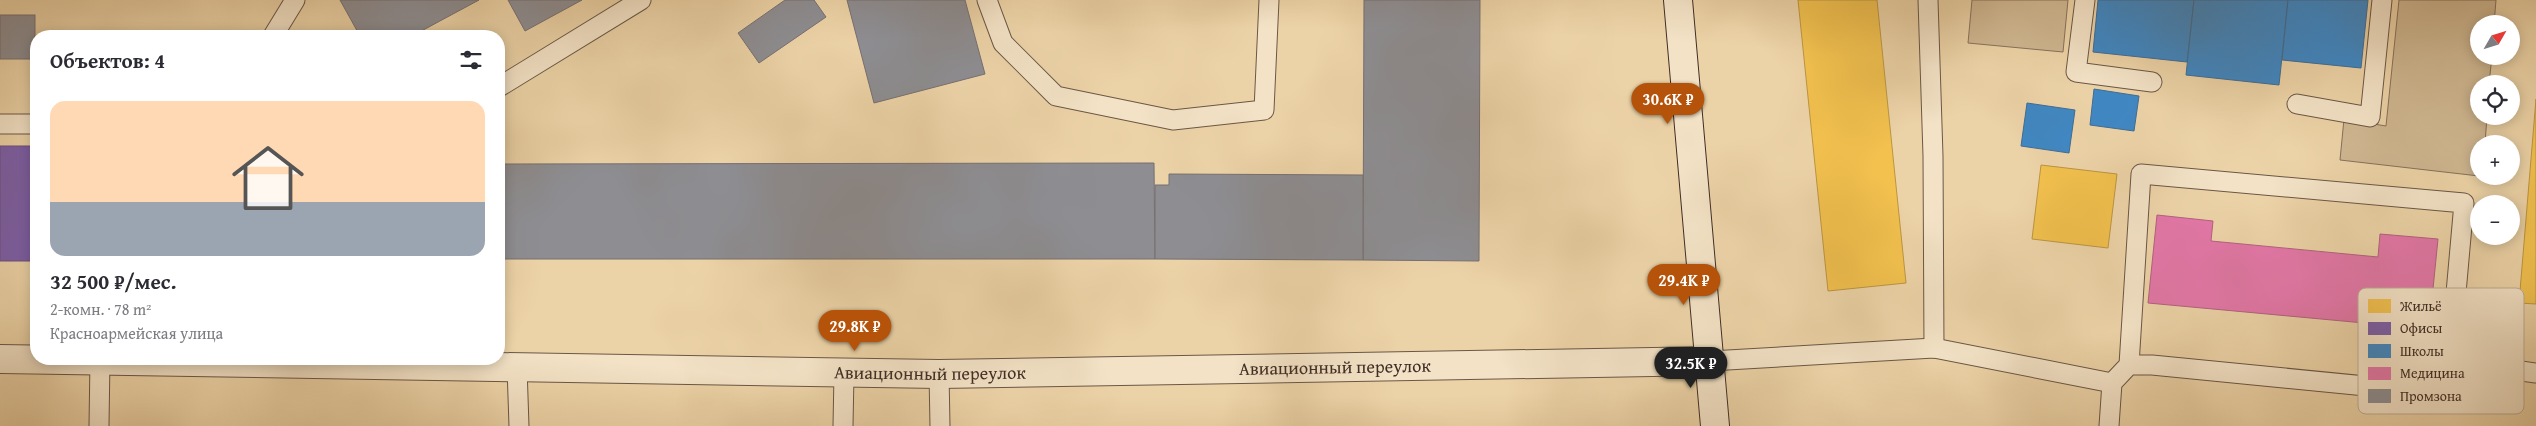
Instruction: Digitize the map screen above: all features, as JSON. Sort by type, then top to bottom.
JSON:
[{"type":"street","points":[[1678,0],[1715,426]]},
{"type":"street","name":"Авиационный переулок","points":[[0,360],[30,360]]},
{"type":"street","name":"Авиационный переулок","points":[[398,365],[844,374],[938,374],[1710,361]]},
{"type":"lane","points":[[277,30],[295,0]]},
{"type":"lane","points":[[505,83],[641,0]]},
{"type":"lane","points":[[987,0],[1003,44],[1056,96],[1173,120],[1264,110],[1269,0]]},
{"type":"lane","points":[[1928,0],[1933,156],[1934,348]]},
{"type":"lane","points":[[2085,0],[2076,72],[2152,82]]},
{"type":"lane","points":[[2297,104],[2370,116],[2382,0]]},
{"type":"lane","points":[[0,124],[30,124]]},
{"type":"lane","points":[[2109,426],[2112,383],[2129,365],[2141,174],[2464,203],[2456,288]]},
{"type":"lane","points":[[1710,361],[1934,348],[2112,383]]},
{"type":"lane","points":[[2129,365],[2152,364],[2358,385]]},
{"type":"lane","points":[[100,365],[100,426]]},
{"type":"lane","points":[[517,367],[519,426]]},
{"type":"lane","points":[[843,426],[844,374]]},
{"type":"lane","points":[[938,374],[940,426]]},
{"type":"shaded area","points":[[1972,0],[2068,0],[2063,52],[1968,43]]},
{"type":"shaded area","points":[[2399,0],[2496,0],[2495,15],[2470,15],[2470,65],[2491,65],[2490,75],[2470,75],[2470,125],[2486,125],[2486,135],[2470,135],[2470,175],[2340,160],[2344,119],[2386,126]]},
{"type":"building: Жильё","points":[[1798,0],[1877,0],[1906,283],[1828,291]]},
{"type":"building: Жильё","points":[[2536,99],[2536,304],[2524,303],[2524,288],[2520,288]]},
{"type":"building: Жильё","points":[[2041,165],[2117,174],[2108,248],[2032,239]]},
{"type":"building: Офисы","points":[[0,146],[30,146],[30,261],[0,261]]},
{"type":"building: Школы","points":[[2098,0],[2194,0],[2187,62],[2093,52]]},
{"type":"building: Школы","points":[[2194,0],[2288,0],[2279,85],[2186,75]]},
{"type":"building: Школы","points":[[2288,0],[2368,0],[2361,68],[2282,60]]},
{"type":"building: Школы","points":[[2094,89],[2139,96],[2134,131],[2090,125]]},
{"type":"building: Школы","points":[[2027,103],[2075,110],[2069,153],[2021,146]]},
{"type":"building: Медицина","points":[[2157,215],[2213,221],[2211,241],[2378,257],[2380,234],[2438,239],[2433,288],[2358,288],[2358,322],[2148,303]]},
{"type":"building: Промзона","points":[[340,0],[479,0],[423,30],[357,30]]},
{"type":"building: Промзона","points":[[508,0],[582,0],[525,31]]},
{"type":"building: Промзона","points":[[785,0],[814,0],[826,17],[759,63],[738,33]]},
{"type":"building: Промзона","points":[[847,0],[965,0],[985,74],[874,103]]},
{"type":"building: Промзона","points":[[1364,0],[1480,0],[1479,261],[1363,260]]},
{"type":"building: Промзона","points":[[0,15],[35,15],[35,30],[30,30],[30,59],[0,59]]},
{"type":"building: Промзона","points":[[1154,163],[1155,259],[505,259],[505,164]]},
{"type":"building: Промзона","points":[[1169,174],[1363,175],[1363,260],[1155,259],[1155,185],[1169,185]]}]
